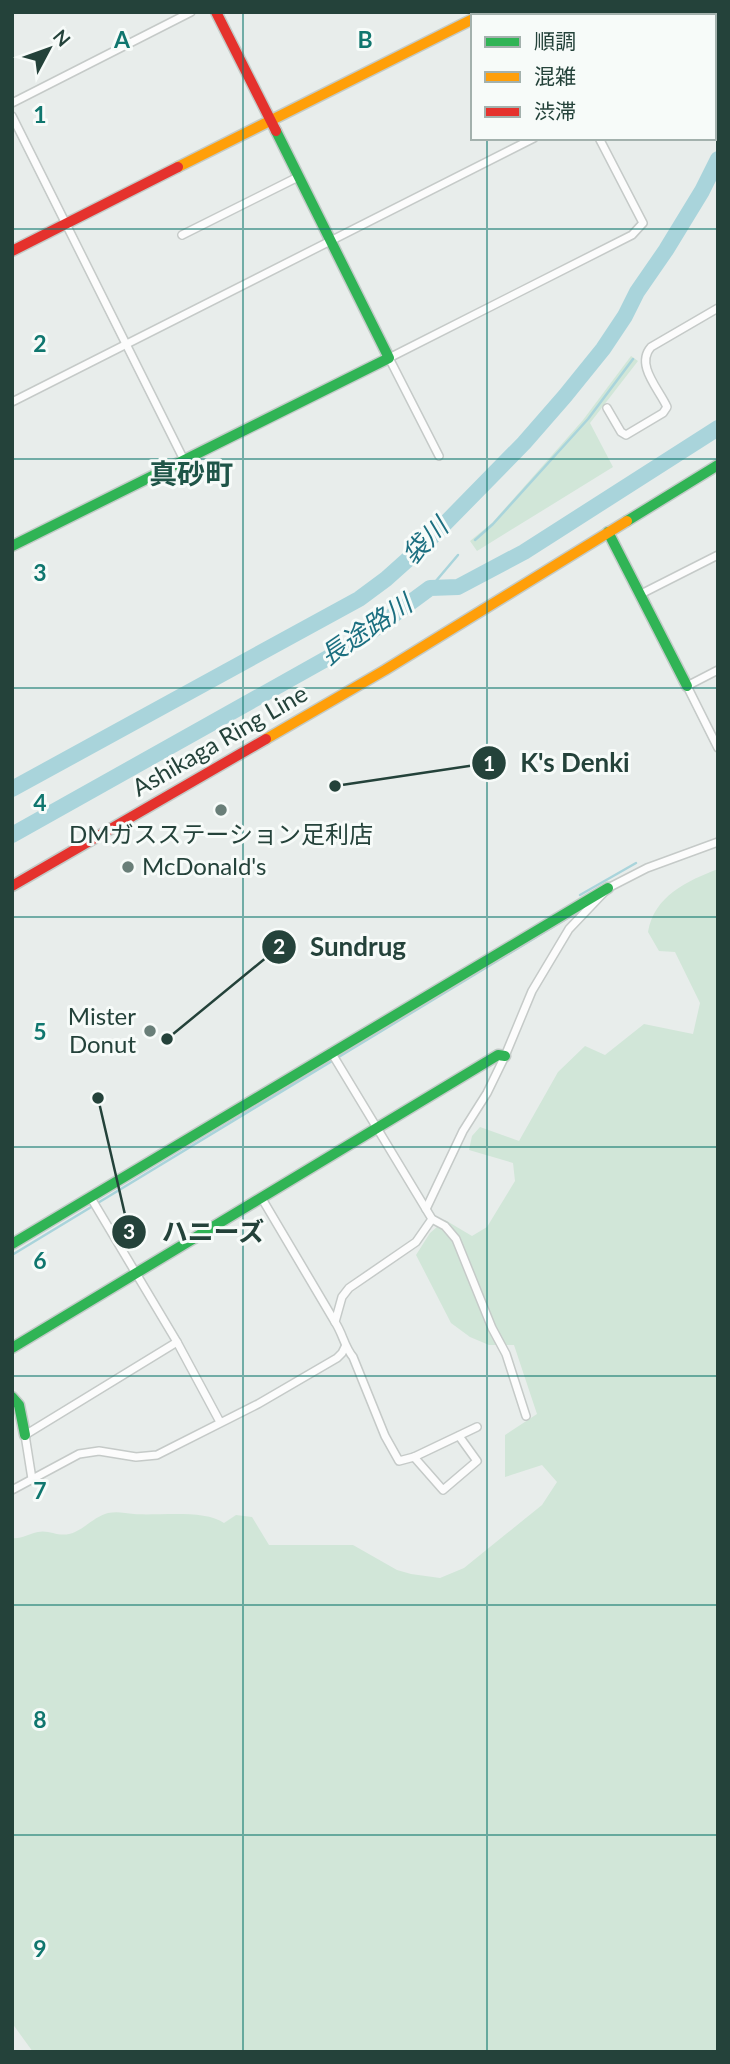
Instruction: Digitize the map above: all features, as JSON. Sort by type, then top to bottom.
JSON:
[{"type":"street","points":[[12,103],[191,12]]},
{"type":"street","points":[[216,12],[439,456]]},
{"type":"street","points":[[12,251],[471,20]]},
{"type":"street","points":[[12,116],[184,460]]},
{"type":"street","points":[[12,402],[530,140]]},
{"type":"street","points":[[12,546],[632,235],[643,223],[600,140]]},
{"type":"street","points":[[181,235],[298,177]]},
{"type":"street","points":[[607,408],[621,432],[626,435],[663,413],[667,407],[647,370],[645,353],[718,308]]},
{"type":"street","points":[[12,886],[385,670],[718,465]]},
{"type":"street","points":[[608,533],[718,748]]},
{"type":"street","points":[[641,594],[718,555]]},
{"type":"street","points":[[687,686],[718,670]]},
{"type":"street","points":[[12,1244],[608,888],[648,868],[718,842]]},
{"type":"street","points":[[426,1209],[463,1131],[487,1093],[542,971],[569,929],[608,888]]},
{"type":"street","points":[[331,1052],[432,1219],[445,1226],[456,1239],[492,1328],[506,1354],[526,1416]]},
{"type":"street","points":[[12,1348],[498,1055],[505,1056]]},
{"type":"street","points":[[261,1197],[342,1334],[345,1347],[353,1357],[396,1457],[401,1461],[414,1457],[477,1427]]},
{"type":"street","points":[[91,1198],[177,1342],[220,1422]]},
{"type":"street","points":[[335,1322],[342,1297],[349,1288],[416,1242],[432,1219]]},
{"type":"street","points":[[25,1434],[177,1342]]},
{"type":"street","points":[[12,1490],[71,1457],[88,1452],[153,1456],[258,1405],[337,1358],[345,1347]]},
{"type":"street","points":[[12,1397],[19,1405],[32,1479]]},
{"type":"street","points":[[414,1457],[443,1489],[477,1461],[459,1436]]},
{"type":"green space","points":[[631,356],[638,361],[590,423],[613,467],[477,551],[470,541],[492,523],[583,420]]},
{"type":"green space","points":[[718,869],[718,2052],[33,2052],[12,2023],[12,1538],[42,1531],[70,1534],[111,1512],[205,1516],[224,1523],[236,1515],[252,1517],[269,1545],[353,1545],[397,1570],[440,1578],[464,1568],[542,1505],[557,1482],[542,1465],[505,1477],[505,1435],[537,1414],[514,1345],[489,1345],[470,1337],[451,1323],[416,1255],[430,1233],[445,1220],[472,1236],[487,1227],[515,1181],[513,1163],[469,1150],[472,1136],[480,1127],[519,1141],[558,1072],[585,1046],[605,1055],[644,1024],[693,1034],[700,1003],[675,952],[659,951],[648,932],[651,919],[665,899],[684,885]]},
{"type":"waterway","name":"袋川","points":[[12,789],[359,599],[386,579],[424,545],[524,443],[603,349],[702,191],[718,159]]},
{"type":"waterway","points":[[475,540],[493,524],[588,419],[633,359]]},
{"type":"waterway","name":"長途路川","points":[[12,835],[342,650],[430,588],[458,587],[524,552],[718,428]]},
{"type":"waterway","points":[[430,588],[458,555]]},
{"type":"waterway","points":[[580,895],[636,863]]},
{"type":"waterway","points":[[12,1255],[576,913]]},
{"type":"traffic: fast","points":[[12,546],[389,358],[276,131]]},
{"type":"traffic: fast","points":[[627,521],[718,465]]},
{"type":"traffic: fast","points":[[608,532],[687,686]]},
{"type":"traffic: fast","points":[[12,1244],[608,888]]},
{"type":"traffic: fast","points":[[12,1348],[498,1055],[505,1056]]},
{"type":"traffic: fast","points":[[12,1397],[19,1405],[25,1435]]},
{"type":"traffic: slow","points":[[484,14],[487,12]]},
{"type":"traffic: slow","points":[[178,167],[471,20]]},
{"type":"traffic: slow","points":[[266,739],[385,670],[627,521]]},
{"type":"traffic: jam","points":[[216,12],[276,131]]},
{"type":"traffic: jam","points":[[12,251],[178,167]]},
{"type":"traffic: jam","points":[[12,886],[266,739]]},
{"type":"place","name":"K's Denki","points":[[335,786]]},
{"type":"place","name":"DMガスステーション足利店","points":[[221,810]]},
{"type":"place","name":"McDonald's","points":[[128,867]]},
{"type":"place","name":"Mister Donut","points":[[150,1031]]},
{"type":"place","name":"Sundrug","points":[[167,1039]]},
{"type":"place","name":"ハニーズ","points":[[98,1098]]},
{"type":"district","name":"真砂町","points":[[191,474]]}]
